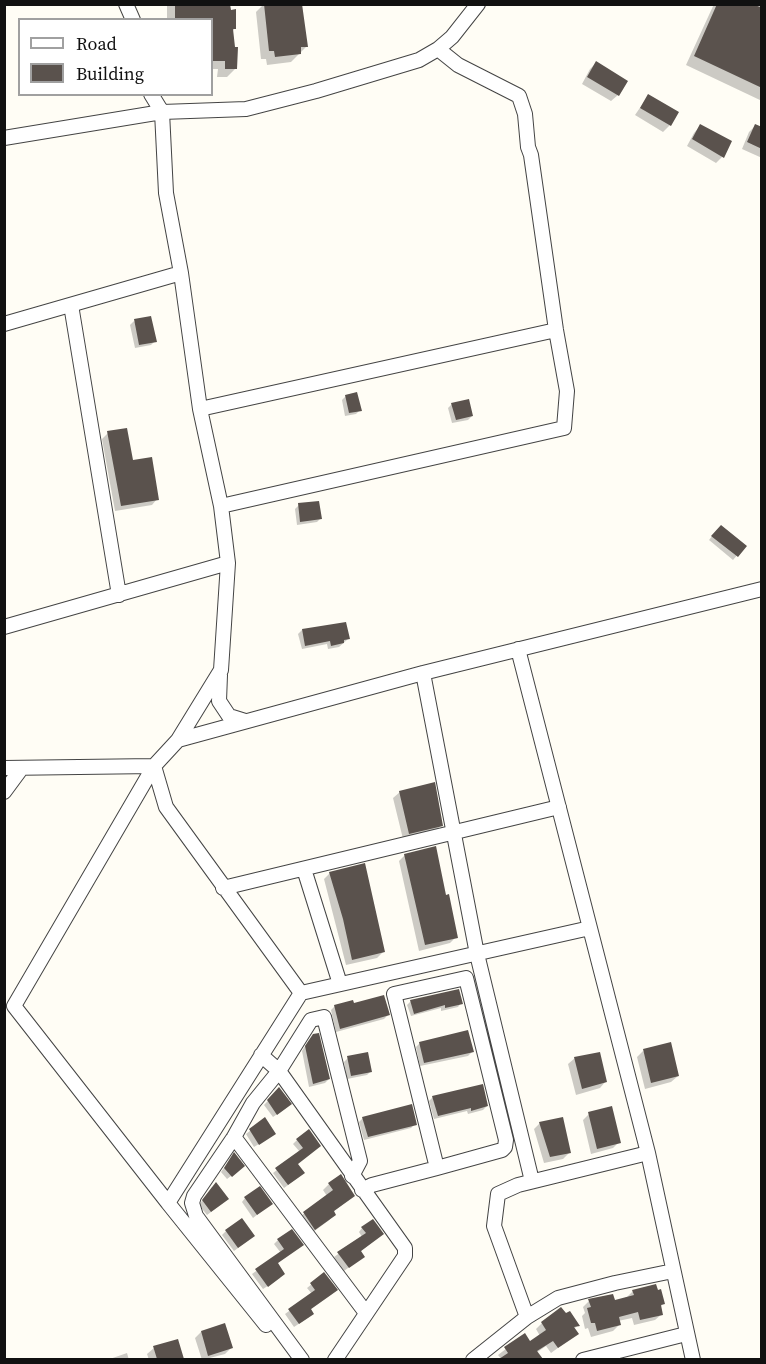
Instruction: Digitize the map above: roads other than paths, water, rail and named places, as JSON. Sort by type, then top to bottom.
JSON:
[{"type":"street","points":[[126,4],[132,18]]},
{"type":"street","points":[[4,138],[162,112],[246,110],[398,68],[438,49],[452,37],[478,4]]},
{"type":"street","points":[[221,506],[564,428],[567,391],[528,147],[525,114],[519,96],[458,65],[438,49]]},
{"type":"street","points":[[152,96],[162,112],[166,194],[181,273],[200,409],[221,506],[228,563],[219,701],[229,716],[245,721]]},
{"type":"street","points":[[4,324],[181,273]]},
{"type":"street","points":[[71,305],[119,595]]},
{"type":"street","points":[[200,409],[556,330]]},
{"type":"street","points":[[5,626],[228,563]]},
{"type":"street","points":[[178,740],[423,673],[762,589]]},
{"type":"street","points":[[518,649],[648,1153],[693,1359]]},
{"type":"street","points":[[221,670],[178,740],[154,766],[14,1006],[293,1359]]},
{"type":"street","points":[[423,673],[477,954],[532,1181]]},
{"type":"street","points":[[4,768],[154,766]]},
{"type":"street","points":[[154,766],[166,807],[301,993]]},
{"type":"street","points":[[4,792],[21,769]]},
{"type":"street","points":[[223,888],[559,807]]},
{"type":"street","points":[[304,868],[340,984]]},
{"type":"street","points":[[168,1203],[301,993],[590,928]]},
{"type":"street","points":[[362,1190],[372,1185],[437,1168],[502,1150],[506,1143],[466,978],[394,994],[437,1168]]},
{"type":"street","points":[[302,1359],[195,1216],[193,1209],[194,1196],[234,1137],[253,1103],[279,1071],[311,1020],[324,1017],[360,1161],[352,1176]]},
{"type":"street","points":[[261,1055],[279,1071],[362,1190],[404,1244],[406,1252],[335,1359]]},
{"type":"street","points":[[234,1137],[366,1313]]},
{"type":"street","points":[[526,1317],[494,1226],[498,1194],[532,1181],[648,1153]]},
{"type":"street","points":[[473,1359],[526,1317],[558,1298],[673,1271]]},
{"type":"street","points":[[583,1359],[686,1334]]}]
